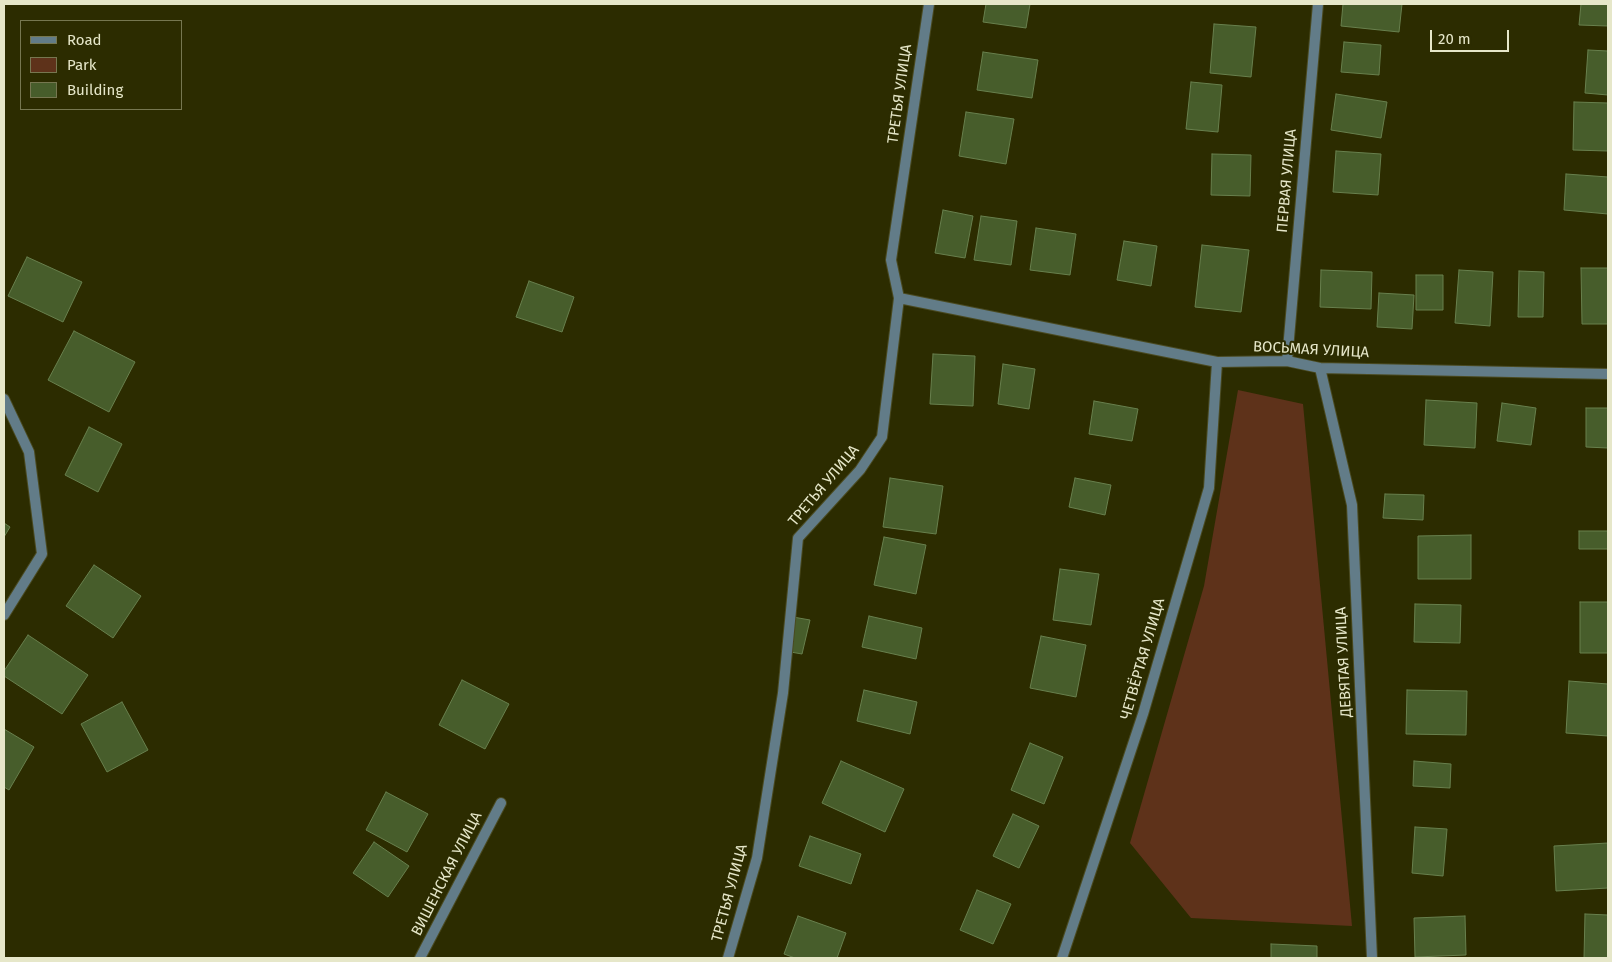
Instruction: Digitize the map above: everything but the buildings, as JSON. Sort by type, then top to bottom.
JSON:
[{"type":"street","name":"ТРЕТЬЯ УЛИЦА","points":[[728,958],[757,858],[782,693],[798,538],[860,470],[882,436],[899,298],[891,260],[929,4]]},
{"type":"street","name":"ПЕРВАЯ УЛИЦА","points":[[1287,361],[1318,4]]},
{"type":"street","name":"ВОСЬМАЯ УЛИЦА","points":[[899,298],[1217,362],[1287,361],[1320,368],[1608,374]]},
{"type":"street","name":"ЧЕТВЁРТАЯ УЛИЦА","points":[[1062,958],[1143,714],[1209,488],[1217,362]]},
{"type":"street","name":"ДЕВЯТАЯ УЛИЦА","points":[[1320,368],[1352,505],[1372,958]]},
{"type":"street","points":[[4,399],[29,452],[42,554],[4,615]]},
{"type":"street","name":"ВИШЕНСКАЯ УЛИЦА","points":[[420,958],[501,803]]},
{"type":"green space","points":[[1238,390],[1303,404],[1352,926],[1191,918],[1130,843],[1204,586]]}]
